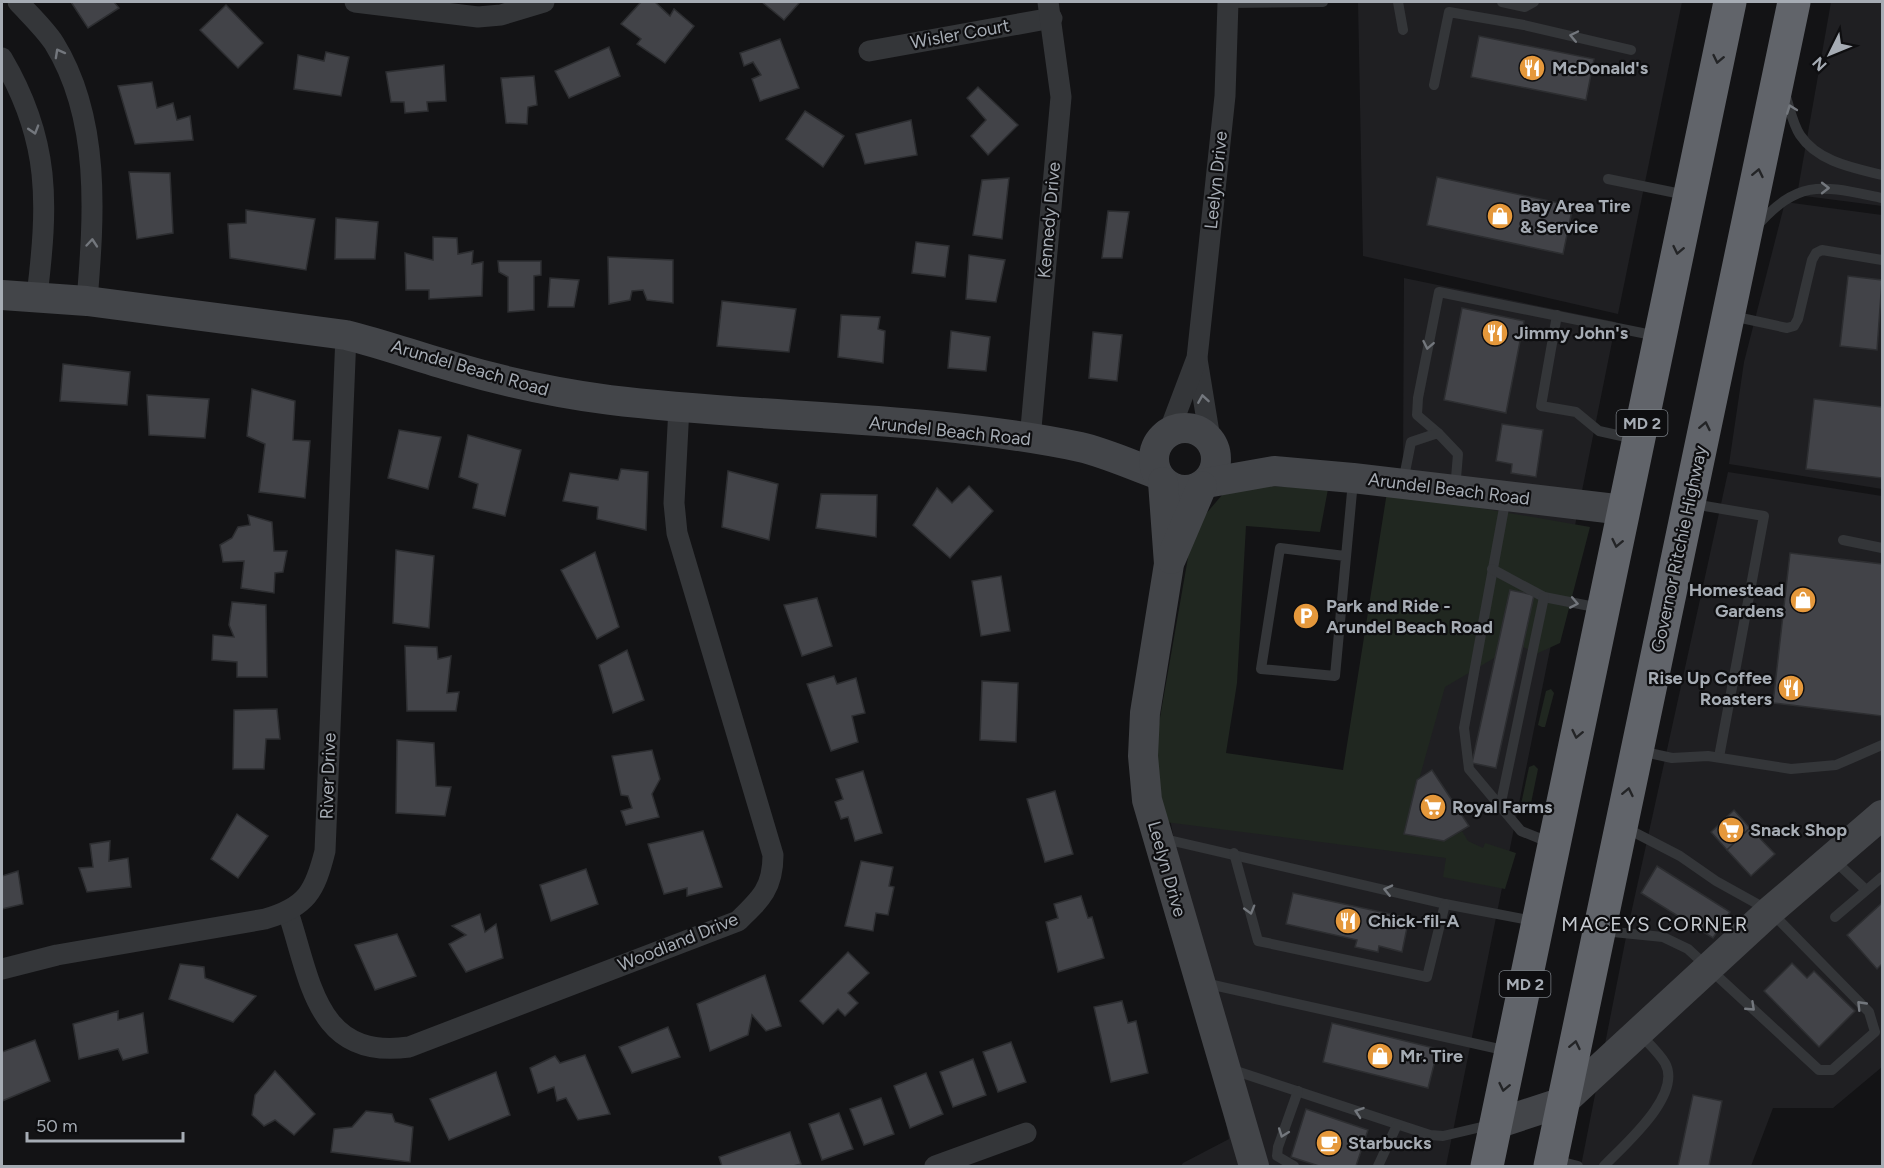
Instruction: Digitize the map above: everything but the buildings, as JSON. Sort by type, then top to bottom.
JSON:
[{"type":"highway","name":"MD 2","points":[[1487,1167],[1730,2]]},
{"type":"highway","name":"Governor Ritchie Highway","points":[[1560,1164],[1563,1102],[1794,2]]},
{"type":"street","points":[[18,2],[52,41],[79,95],[90,173],[93,231],[87,301]]},
{"type":"street","points":[[355,2],[478,17],[501,15],[544,2]]},
{"type":"street","name":"Leelyn Drive","points":[[1211,441],[1197,358],[1224,107],[1228,2]]},
{"type":"street","name":"Wisler Court","points":[[869,51],[1050,10]]},
{"type":"street","name":"Kennedy Drive","points":[[1030,439],[1061,97],[1050,10]]},
{"type":"street","points":[[2,58],[28,111],[39,147],[44,179],[45,213],[37,296]]},
{"type":"street","name":"Arundel Beach Road","points":[[2,296],[37,296],[87,301],[346,335],[385,344],[453,367],[524,386],[611,400],[971,431],[1030,439],[1082,448],[1160,478]]},
{"type":"street","name":"River Drive","points":[[2,969],[57,955],[265,919],[288,912],[308,896],[319,874],[326,851],[346,335]]},
{"type":"street","name":"Leelyn Drive","points":[[1165,436],[1197,358]]},
{"type":"street","name":"Woodland Drive","points":[[288,912],[325,1018],[352,1042],[384,1050],[409,1047],[738,921],[766,891],[773,876],[773,855],[677,533],[674,503],[679,407]]},
{"type":"street","points":[[1186,428],[1203,433],[1211,441],[1217,460],[1212,477],[1204,485],[1182,490],[1160,478],[1154,456],[1165,436],[1186,428]]},
{"type":"street","name":"Arundel Beach Road","points":[[1082,448],[1165,436]]},
{"type":"street","name":"Arundel Beach Road","points":[[1211,441],[1274,471]]},
{"type":"street","name":"Arundel Beach Road","points":[[1204,485],[1274,471],[1624,510]]},
{"type":"street","name":"Leelyn Drive","points":[[1160,478],[1169,564]]},
{"type":"street","name":"Leelyn Drive","points":[[1204,485],[1169,564],[1145,713],[1143,756],[1147,800],[1254,1167]]},
{"type":"street","points":[[1496,1124],[1563,1102],[1770,911],[1882,815]]},
{"type":"street","points":[[935,1167],[1026,1133]]},
{"type":"lane","points":[[1228,2],[1323,2]]},
{"type":"lane","points":[[1398,2],[1403,30]]},
{"type":"lane","points":[[1503,2],[1525,7],[1534,2]]},
{"type":"lane","points":[[1434,85],[1449,12],[1524,25],[1631,50]]},
{"type":"lane","points":[[1779,75],[1800,135],[1819,153],[1840,164],[1882,175]]},
{"type":"lane","points":[[1608,178],[1689,195]]},
{"type":"lane","points":[[1744,241],[1776,205],[1810,188],[1835,188],[1882,198]]},
{"type":"lane","points":[[1728,315],[1787,328],[1794,326],[1798,319],[1812,260],[1816,253],[1822,250],[1882,260]]},
{"type":"lane","points":[[1455,490],[1458,454],[1417,415],[1418,398],[1439,292],[1660,336]]},
{"type":"lane","points":[[1557,315],[1540,406],[1576,412],[1599,431],[1638,440]]},
{"type":"lane","points":[[1403,484],[1411,442],[1438,433]]},
{"type":"lane","points":[[1345,556],[1280,548],[1261,669],[1335,676],[1353,478]]},
{"type":"lane","points":[[1506,496],[1464,728],[1469,769],[1521,831],[1554,845]]},
{"type":"lane","points":[[1689,504],[1764,516],[1719,758]]},
{"type":"lane","points":[[1843,540],[1882,548]]},
{"type":"lane","points":[[1492,569],[1544,597],[1604,609]]},
{"type":"lane","points":[[1500,807],[1544,597]]},
{"type":"lane","points":[[1637,750],[1672,758],[1719,758],[1791,769],[1836,765],[1882,745]]},
{"type":"lane","points":[[1599,931],[1663,937],[1688,949],[1819,1070],[1832,1070],[1875,1032],[1869,1012],[1770,911],[1716,881],[1680,856],[1622,825]]},
{"type":"lane","points":[[1157,837],[1445,904],[1538,922]]},
{"type":"lane","points":[[1234,854],[1258,941],[1427,977],[1445,904]]},
{"type":"lane","points":[[1832,858],[1866,890]]},
{"type":"lane","points":[[1835,917],[1882,877]]},
{"type":"lane","points":[[1200,982],[1511,1052]]},
{"type":"lane","points":[[1604,1167],[1654,1111],[1667,1092],[1666,1065],[1638,1032]]},
{"type":"lane","points":[[1225,1066],[1430,1135],[1443,1136],[1496,1124]]},
{"type":"lane","points":[[1294,1167],[1277,1156],[1298,1091]]},
{"type":"lane","points":[[1378,1167],[1397,1125]]},
{"type":"shaded area","points":[[1358,2],[1682,2],[1618,314],[1363,256]]},
{"type":"shaded area","points":[[1831,2],[1882,2],[1882,206],[1797,195]]},
{"type":"shaded area","points":[[1785,202],[1882,215],[1882,489],[1729,464],[1744,362]]},
{"type":"shaded area","points":[[1404,278],[1616,322],[1446,1166],[1181,1166],[1229,1139],[1169,813],[1390,843],[1403,466]]},
{"type":"shaded area","points":[[1728,472],[1882,496],[1882,1067],[1833,1108],[1773,1108],[1751,1166],[1581,1166],[1627,932]]},
{"type":"shaded area","points":[[1252,485],[1328,489],[1320,532],[1246,526],[1237,683],[1226,753],[1343,770],[1387,492],[1590,527],[1560,643],[1536,654],[1518,644],[1445,687],[1404,833],[1444,841],[1462,831],[1468,841],[1483,848],[1485,843],[1516,853],[1505,889],[1443,877],[1446,858],[1165,822],[1148,786],[1193,529],[1222,495]]},
{"type":"shaded area","points":[[1551,689],[1554,693],[1545,727],[1542,727],[1538,725],[1546,691]]},
{"type":"shaded area","points":[[1534,765],[1538,769],[1529,813],[1524,814],[1520,809],[1529,767]]},
{"type":"place","name":"McDonald's","points":[[1532,68]]},
{"type":"place","name":"Bay Area Tire & Service","points":[[1500,216]]},
{"type":"place","name":"Jimmy John's","points":[[1495,333]]},
{"type":"place","name":"Homestead Gardens","points":[[1803,600]]},
{"type":"place","name":"Park and Ride - Arundel Beach Road","points":[[1306,616]]},
{"type":"place","name":"Rise Up Coffee Roasters","points":[[1791,688]]},
{"type":"place","name":"Royal Farms","points":[[1433,807]]},
{"type":"place","name":"Snack Shop","points":[[1731,830]]},
{"type":"place","name":"Chick-fil-A","points":[[1348,921]]},
{"type":"place","name":"Mr. Tire","points":[[1380,1056]]},
{"type":"place","name":"Starbucks","points":[[1329,1143]]},
{"type":"district","name":"MACEYS CORNER","points":[[1655,924]]}]
